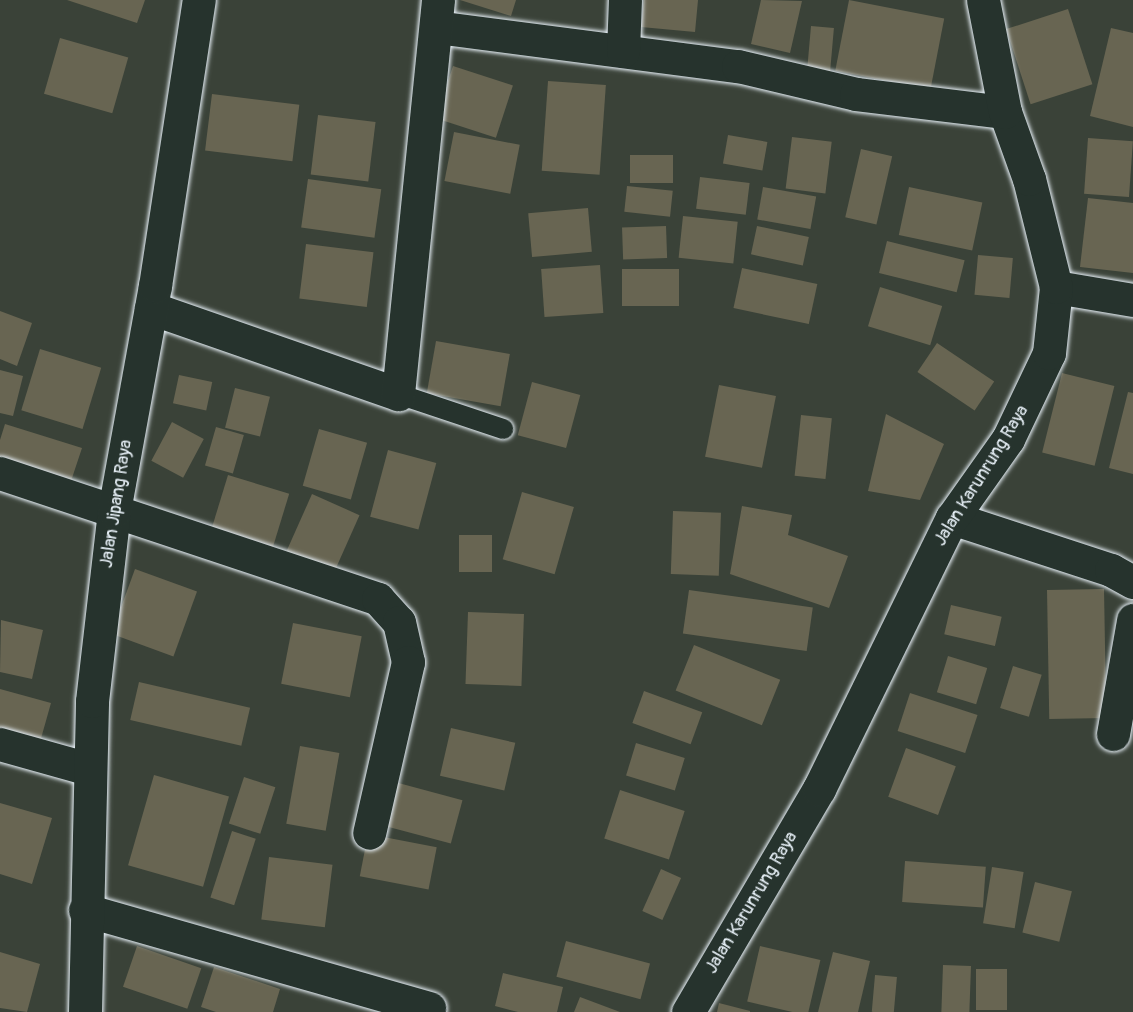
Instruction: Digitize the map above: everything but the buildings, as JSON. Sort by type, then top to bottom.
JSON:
[{"type":"street","name":"Jalan Jipang Raya","points":[[85,1012],[85,910],[92,701],[114,511],[151,308],[200,0]]},
{"type":"street","points":[[623,51],[625,0]]},
{"type":"street","name":"Jalan Karunrung Raya","points":[[688,1012],[819,789],[952,518],[1008,439],[1028,402],[1049,352],[1056,287],[1029,179],[1005,112],[983,0]]},
{"type":"street","points":[[151,308],[398,394],[437,13],[623,51],[738,66],[856,94],[1005,112]]},
{"type":"street","points":[[1056,287],[1133,300]]},
{"type":"street","points":[[0,473],[378,599],[399,622],[408,662],[369,833]]},
{"type":"street","points":[[952,518],[1111,570],[1133,582]]},
{"type":"street","points":[[1113,734],[1133,620]]},
{"type":"street","points":[[0,744],[89,769]]},
{"type":"street","points":[[85,910],[429,1008]]},
{"type":"lane","points":[[398,394],[503,429]]}]
